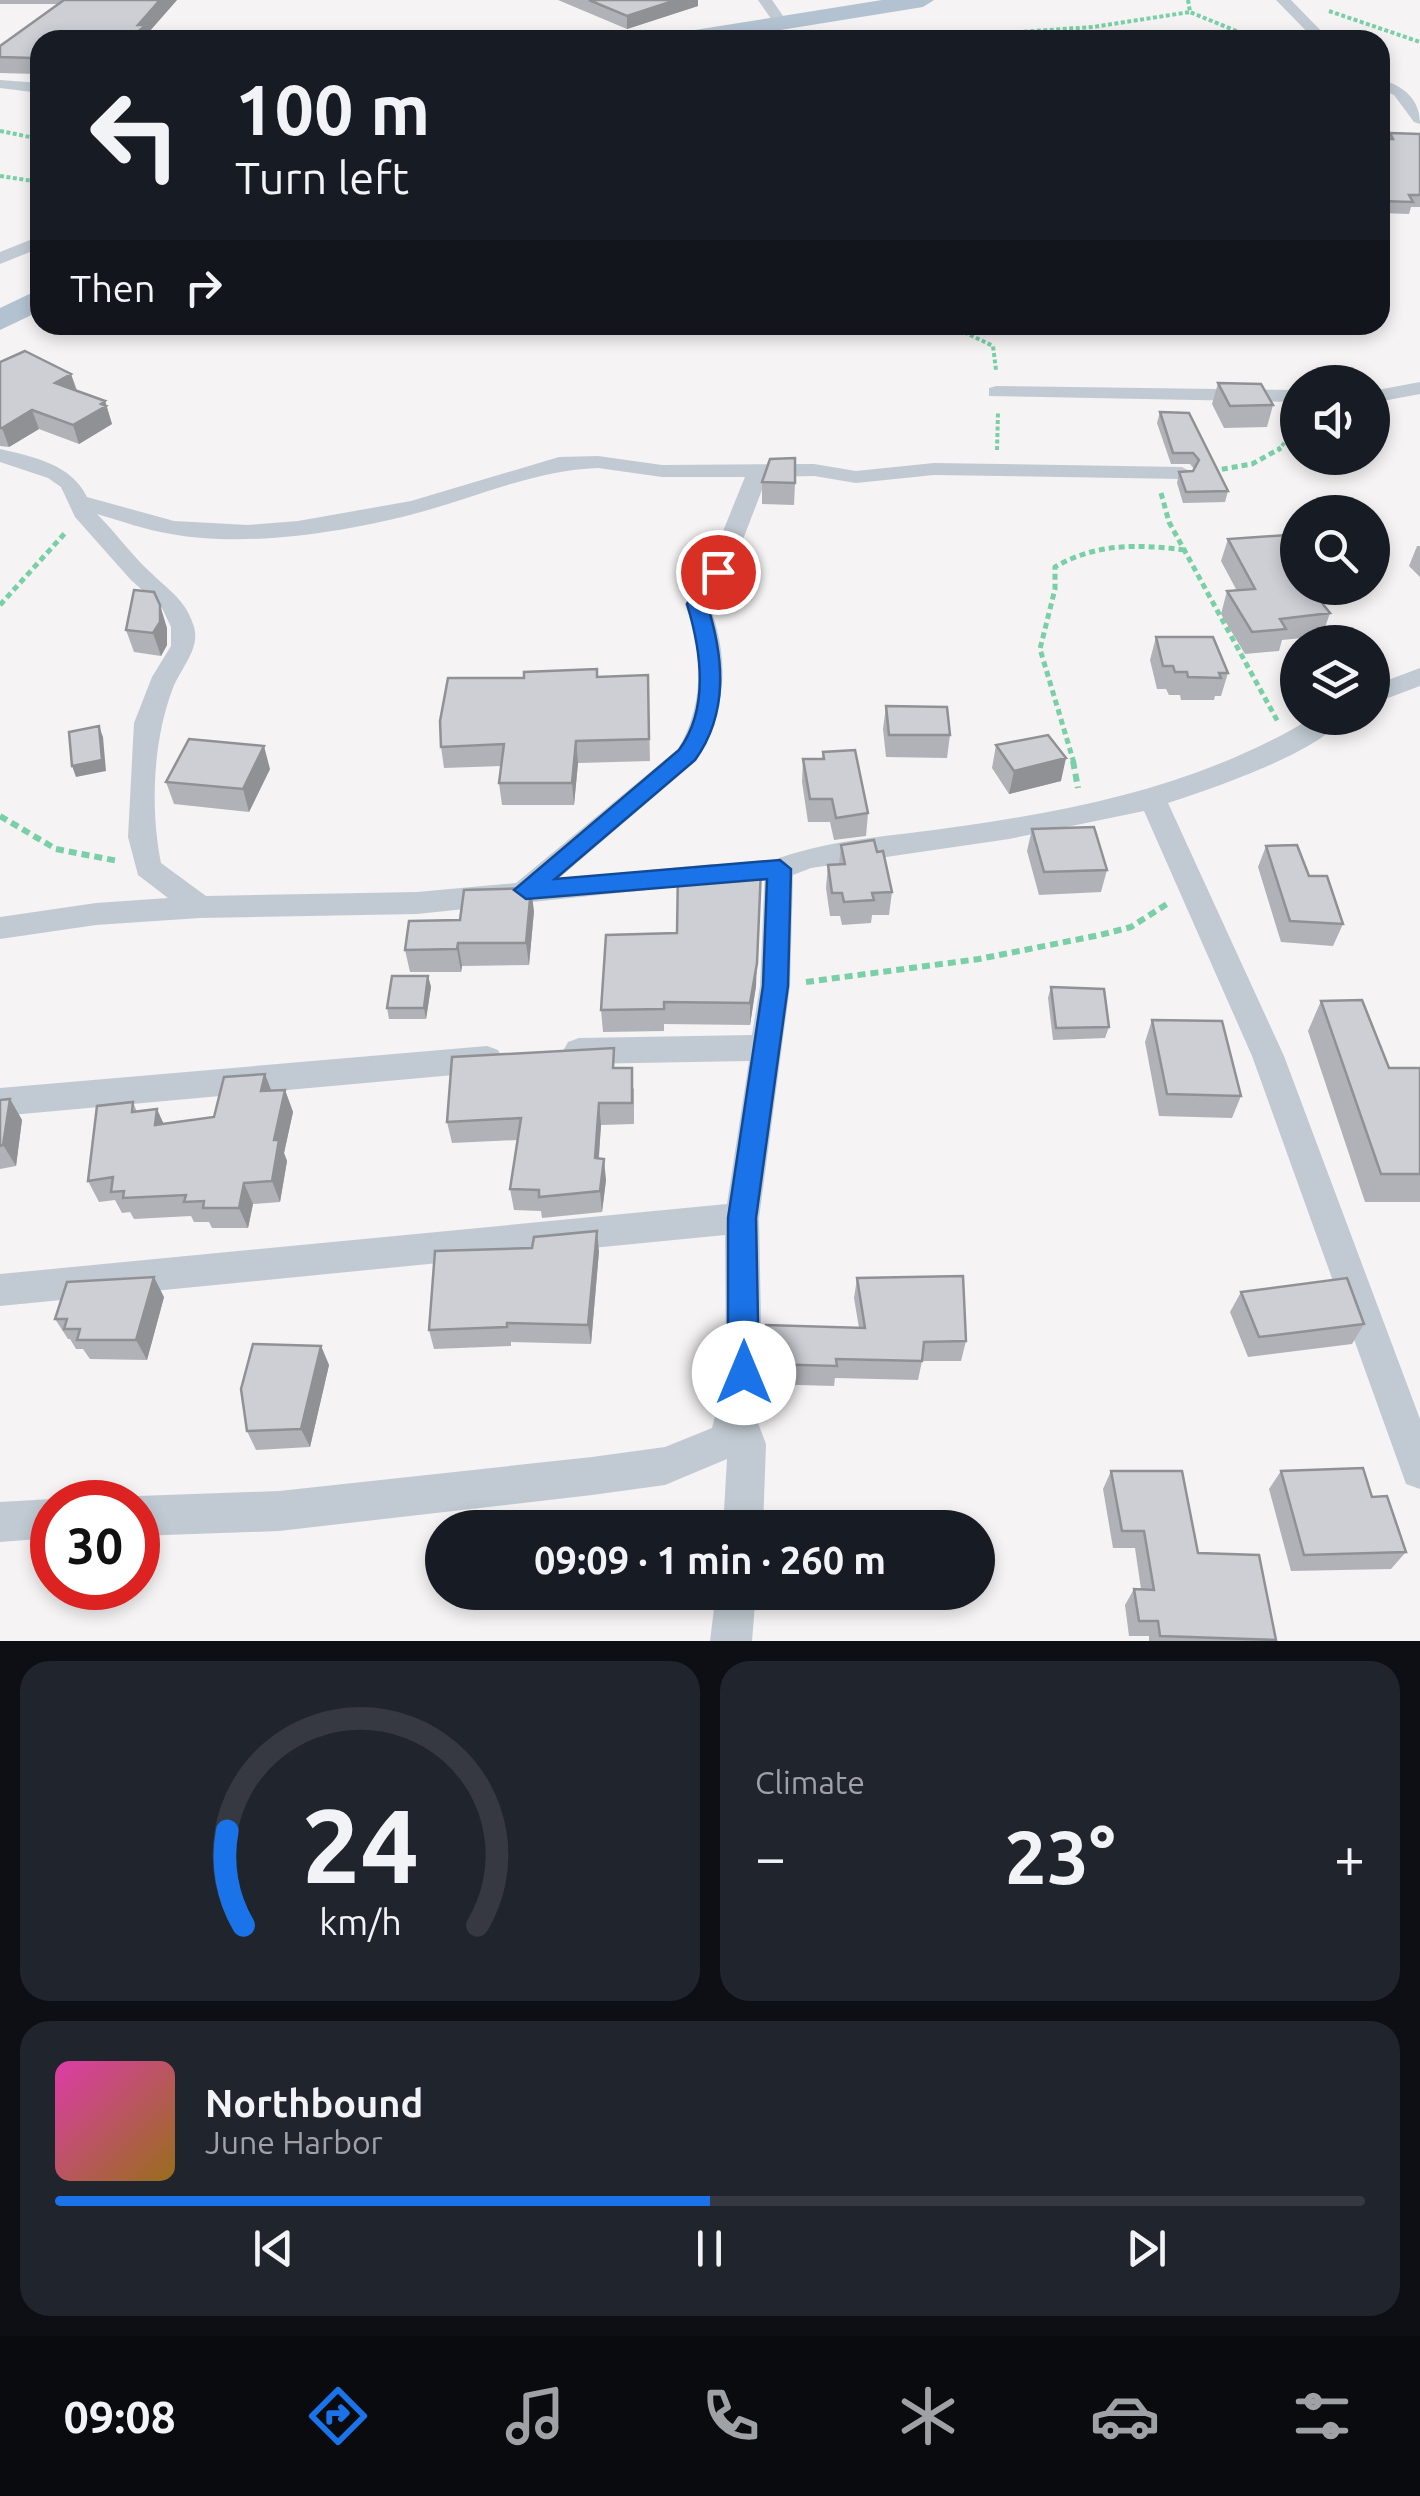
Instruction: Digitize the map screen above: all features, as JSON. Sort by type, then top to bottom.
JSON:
[{"type":"main road","points":[[707,30],[776,8],[923,0]]},
{"type":"main road","points":[[0,321],[30,304]]},
{"type":"street","points":[[1283,0],[1313,30]]},
{"type":"street","points":[[0,84],[30,87]]},
{"type":"street","points":[[1390,88],[1400,92],[1420,119]]},
{"type":"street","points":[[0,260],[30,246]]},
{"type":"street","points":[[1390,393],[1420,388]]},
{"type":"street","points":[[996,392],[1280,401]]},
{"type":"street","points":[[0,455],[56,473],[70,484],[81,507],[138,574],[172,604],[182,626],[183,646],[165,677],[148,723],[142,837],[148,868],[200,906]]},
{"type":"street","points":[[81,507],[173,528],[248,532],[298,528],[414,508],[558,464],[598,462],[662,471],[825,470],[856,477],[917,469],[996,468],[1182,473]]},
{"type":"street","points":[[526,890],[687,755],[700,738],[710,701],[710,664],[697,604],[718,572],[758,470]]},
{"type":"street","points":[[1390,688],[1420,676]]},
{"type":"street","points":[[0,928],[96,914],[200,906],[417,903],[760,871],[807,858],[1082,814],[1152,798],[1238,771],[1306,735]]},
{"type":"street","points":[[1152,798],[1268,1056],[1420,1470]]},
{"type":"street","points":[[160,1515],[279,1512],[665,1466],[726,1441],[736,1415],[744,1373],[742,1218],[775,986],[760,871]]},
{"type":"street","points":[[557,1053],[615,1048],[768,1048]]},
{"type":"street","points":[[0,1102],[518,1057]]},
{"type":"street","points":[[0,1290],[742,1218]]},
{"type":"street","points":[[736,1415],[747,1444],[744,1510]]},
{"type":"street","points":[[0,1522],[30,1520]]},
{"type":"street","points":[[731,1641],[734,1610]]},
{"type":"path","points":[[1188,0],[1190,12]]},
{"type":"path","points":[[1323,10],[1384,30]]},
{"type":"path","points":[[1049,30],[1190,12],[1234,30]]},
{"type":"path","points":[[1390,32],[1420,42]]},
{"type":"path","points":[[0,131],[30,137]]},
{"type":"path","points":[[0,176],[30,180]]},
{"type":"path","points":[[1280,451],[1232,469],[1182,473],[1165,480],[1161,492],[1162,507],[1291,746]]},
{"type":"path","points":[[0,605],[81,507]]},
{"type":"path","points":[[1082,814],[1072,753],[1040,649],[1056,594],[1054,567],[1127,544],[1186,550]]},
{"type":"path","points":[[0,816],[36,840],[78,858],[148,868]]},
{"type":"path","points":[[775,986],[979,959],[1131,928],[1190,884]]},
{"type":"building","points":[[64,0],[160,0],[138,25],[146,25],[140,30],[30,30],[30,58],[0,57],[0,46]]},
{"type":"building","points":[[589,0],[676,0],[627,16]]},
{"type":"building","points":[[1390,133],[1420,134],[1420,195],[1409,195],[1413,202],[1390,201]]},
{"type":"building","points":[[25,351],[71,374],[55,383],[105,401],[101,404],[106,406],[73,425],[32,410],[0,428],[0,362]]},
{"type":"building","points":[[1218,383],[1261,384],[1273,405],[1230,406]]},
{"type":"building","points":[[1160,412],[1189,413],[1228,491],[1186,492],[1179,472],[1193,471],[1199,460],[1193,453],[1173,453]]},
{"type":"building","points":[[795,458],[795,483],[762,482],[770,459]]},
{"type":"building","points":[[1280,535],[1280,605],[1324,605],[1330,613],[1280,619],[1284,625],[1280,630],[1252,632],[1227,591],[1255,589],[1228,539]]},
{"type":"building","points":[[134,590],[154,592],[160,605],[160,622],[153,633],[126,630]]},
{"type":"building","points":[[1156,637],[1213,637],[1228,673],[1219,673],[1221,678],[1188,677],[1187,672],[1163,666]]},
{"type":"building","points":[[597,669],[597,677],[648,675],[649,739],[576,741],[572,783],[499,783],[504,744],[441,747],[440,721],[448,678],[524,678],[524,672]]},
{"type":"building","points":[[886,706],[947,707],[950,735],[889,735]]},
{"type":"building","points":[[99,726],[102,760],[72,766],[69,732]]},
{"type":"building","points":[[1048,735],[1066,758],[1014,771],[996,745]]},
{"type":"building","points":[[189,739],[264,746],[243,789],[166,782]]},
{"type":"building","points":[[855,750],[868,813],[836,818],[832,799],[810,799],[803,759],[824,759],[823,752]]},
{"type":"building","points":[[1094,827],[1107,870],[1044,872],[1032,829]]},
{"type":"building","points":[[874,840],[877,852],[883,851],[892,892],[872,893],[874,900],[844,902],[842,893],[832,893],[828,865],[845,864],[841,845]]},
{"type":"building","points":[[1297,845],[1309,876],[1327,876],[1343,924],[1290,921],[1266,846]]},
{"type":"building","points":[[761,868],[757,963],[750,1003],[664,1002],[664,1009],[601,1010],[606,935],[677,933],[678,870]]},
{"type":"building","points":[[531,888],[526,943],[458,943],[457,949],[405,950],[409,921],[460,920],[464,890]]},
{"type":"building","points":[[392,976],[428,976],[424,1008],[387,1008]]},
{"type":"building","points":[[1051,987],[1104,989],[1109,1027],[1056,1028]]},
{"type":"building","points":[[1362,1000],[1389,1068],[1420,1068],[1420,1174],[1381,1174],[1321,1001]]},
{"type":"building","points":[[1152,1020],[1222,1021],[1241,1096],[1167,1094]]},
{"type":"building","points":[[614,1048],[613,1068],[632,1068],[632,1103],[599,1103],[595,1158],[604,1159],[600,1191],[539,1197],[539,1190],[510,1189],[521,1118],[447,1122],[452,1057]]},
{"type":"building","points":[[265,1074],[261,1091],[285,1090],[274,1140],[279,1140],[272,1181],[244,1183],[239,1208],[203,1208],[204,1201],[184,1202],[186,1195],[123,1198],[124,1191],[111,1192],[113,1177],[88,1181],[97,1106],[133,1102],[132,1112],[157,1109],[155,1125],[214,1117],[224,1077]]},
{"type":"building","points":[[10,1099],[3,1145],[0,1146],[0,1100]]},
{"type":"building","points":[[597,1231],[588,1325],[507,1323],[507,1327],[429,1330],[435,1251],[532,1248],[534,1237]]},
{"type":"building","points":[[963,1276],[966,1341],[924,1342],[922,1361],[836,1359],[837,1366],[765,1364],[766,1325],[865,1328],[857,1278]]},
{"type":"building","points":[[154,1277],[136,1340],[77,1340],[80,1329],[64,1329],[67,1319],[55,1319],[67,1282]]},
{"type":"building","points":[[1347,1278],[1364,1324],[1259,1337],[1241,1292]]},
{"type":"building","points":[[253,1344],[321,1346],[301,1429],[247,1431],[241,1389]]},
{"type":"building","points":[[1363,1468],[1372,1497],[1387,1496],[1406,1552],[1304,1555],[1281,1471]]},
{"type":"building","points":[[1111,1471],[1182,1471],[1198,1553],[1259,1555],[1276,1640],[1160,1636],[1158,1621],[1139,1621],[1134,1589],[1154,1590],[1144,1531],[1122,1531]]},
{"type":"route","points":[[718,572],[697,604],[710,664],[710,701],[700,738],[687,755],[526,890],[780,869],[775,986],[742,1218],[744,1373]]}]
